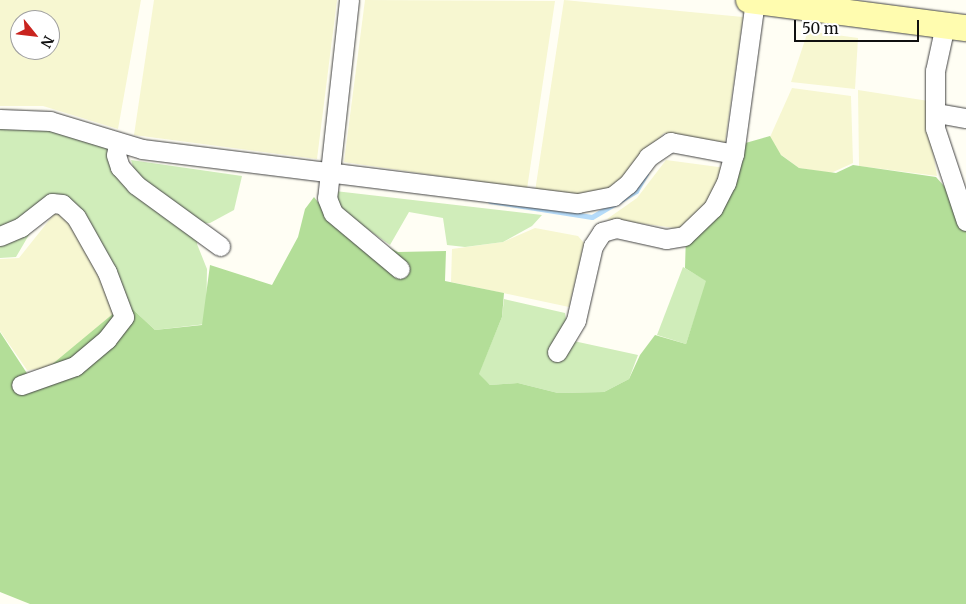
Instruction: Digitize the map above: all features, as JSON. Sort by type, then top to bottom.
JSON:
[{"type":"main road","points":[[753,0],[955,27]]},
{"type":"street","points":[[349,0],[328,172],[327,198],[333,213],[400,269]]},
{"type":"street","points":[[557,352],[576,320],[593,246],[602,232],[616,228],[666,239],[684,236],[713,208],[726,183],[734,154],[753,0]]},
{"type":"street","points":[[955,27],[935,71],[935,128],[966,221]]},
{"type":"street","points":[[936,113],[966,118]]},
{"type":"street","points":[[0,119],[50,121],[142,149],[578,203],[613,196],[628,184],[648,157],[670,142],[734,154]]},
{"type":"street","points":[[118,143],[116,154],[120,167],[136,185],[220,246]]},
{"type":"street","points":[[0,236],[21,227],[52,203],[62,204],[76,217],[107,272],[124,317],[108,339],[75,366],[21,385]]},
{"type":"green space","points":[[0,0],[141,0],[118,129],[43,106],[0,106]]},
{"type":"green space","points":[[154,0],[337,0],[317,159],[134,135]]},
{"type":"green space","points":[[365,0],[555,1],[527,189],[344,162]]},
{"type":"green space","points":[[564,0],[743,17],[725,143],[664,133],[626,180],[597,201],[534,198]]},
{"type":"green space","points":[[808,31],[858,38],[855,89],[791,82]]},
{"type":"green space","points":[[792,88],[851,96],[853,163],[831,173],[799,168],[780,154],[770,137]]},
{"type":"green space","points":[[858,90],[935,102],[929,127],[937,176],[859,166]]},
{"type":"green space","points":[[0,119],[114,146],[120,167],[199,230],[197,244],[207,269],[206,324],[155,330],[126,303],[62,204],[50,199],[16,257],[0,258]]},
{"type":"green space","points":[[770,136],[781,155],[799,168],[836,173],[853,165],[936,177],[961,205],[966,221],[966,604],[30,604],[0,592],[0,332],[32,381],[126,303],[155,330],[202,325],[210,265],[272,285],[298,237],[305,209],[314,197],[331,219],[398,252],[446,251],[445,281],[504,293],[502,317],[479,374],[490,385],[518,383],[558,393],[604,392],[629,379],[640,355],[655,335],[686,344],[706,281],[685,268],[686,234],[707,220],[742,144]]},
{"type":"green space","points":[[131,160],[242,176],[234,210],[210,223],[198,224],[136,176]]},
{"type":"green space","points":[[666,160],[726,168],[707,208],[683,229],[607,219],[637,198]]},
{"type":"green space","points":[[335,191],[542,215],[532,226],[503,242],[465,247],[447,245],[443,218],[409,212],[390,245],[339,209]]},
{"type":"green space","points":[[62,204],[124,317],[75,366],[27,370],[0,331],[0,259],[19,258]]},
{"type":"green space","points":[[535,228],[578,236],[584,243],[569,307],[451,282],[452,249],[503,242]]},
{"type":"green space","points":[[683,267],[707,281],[686,344],[657,335]]},
{"type":"green space","points":[[504,299],[565,313],[569,340],[638,355],[629,379],[604,392],[558,393],[518,383],[490,385],[478,375],[502,317]]},
{"type":"waterway","points":[[490,201],[592,217],[636,191],[646,174]]}]
